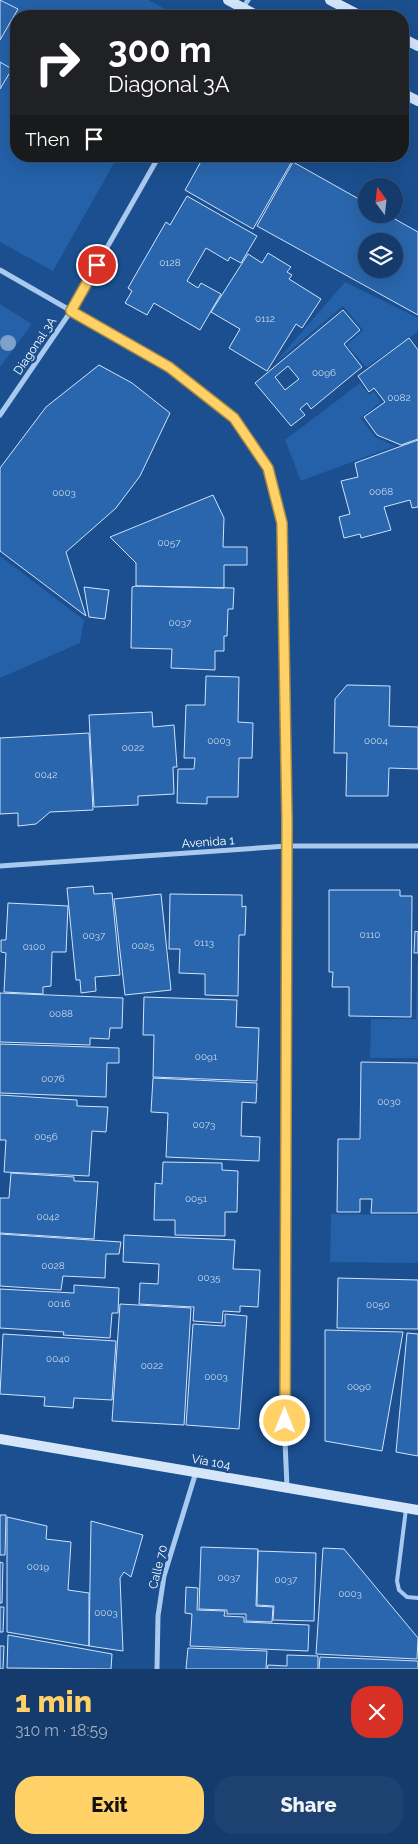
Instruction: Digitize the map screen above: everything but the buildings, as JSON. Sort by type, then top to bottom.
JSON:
[{"type":"main road","points":[[228,0],[243,8]]},
{"type":"main road","points":[[330,0],[349,10]]},
{"type":"main road","name":"Vía 104","points":[[0,1439],[418,1510]]},
{"type":"street","name":"Diagonal 3A","points":[[0,415],[71,311],[156,162]]},
{"type":"street","points":[[0,270],[169,367],[234,418],[268,468],[282,523],[286,846],[285,1441],[287,1488]]},
{"type":"street","name":"Avenida 1","points":[[0,866],[286,846],[418,846]]},
{"type":"street","name":"Calle 70","points":[[157,1669],[158,1616],[164,1576],[196,1472]]},
{"type":"lane","points":[[406,1508],[397,1581],[399,1590],[407,1597],[418,1598]]},
{"type":"shaded area","points":[[3,0],[148,0],[167,10],[17,10]]},
{"type":"shaded area","points":[[10,23],[10,68],[0,62],[0,40]]},
{"type":"shaded area","points":[[10,72],[10,162],[115,162],[53,271],[0,242],[0,89]]},
{"type":"shaded area","points":[[345,282],[418,318],[418,332],[366,367],[347,345],[363,330],[343,306],[275,363]]},
{"type":"shaded area","points":[[0,304],[32,324],[0,367]]},
{"type":"shaded area","points":[[360,383],[369,395],[374,392],[381,402],[361,418],[375,437],[395,446],[301,481],[285,440]]},
{"type":"shaded area","points":[[0,556],[84,620],[80,643],[0,678]]},
{"type":"shaded area","points":[[417,963],[418,1058],[370,1058],[371,1019],[416,1019]]},
{"type":"shaded area","points":[[331,1214],[418,1215],[418,1263],[330,1262]]},
{"type":"route","points":[[97,265],[71,311],[169,367],[234,418],[268,468],[282,523],[287,821],[285,1421]]}]
